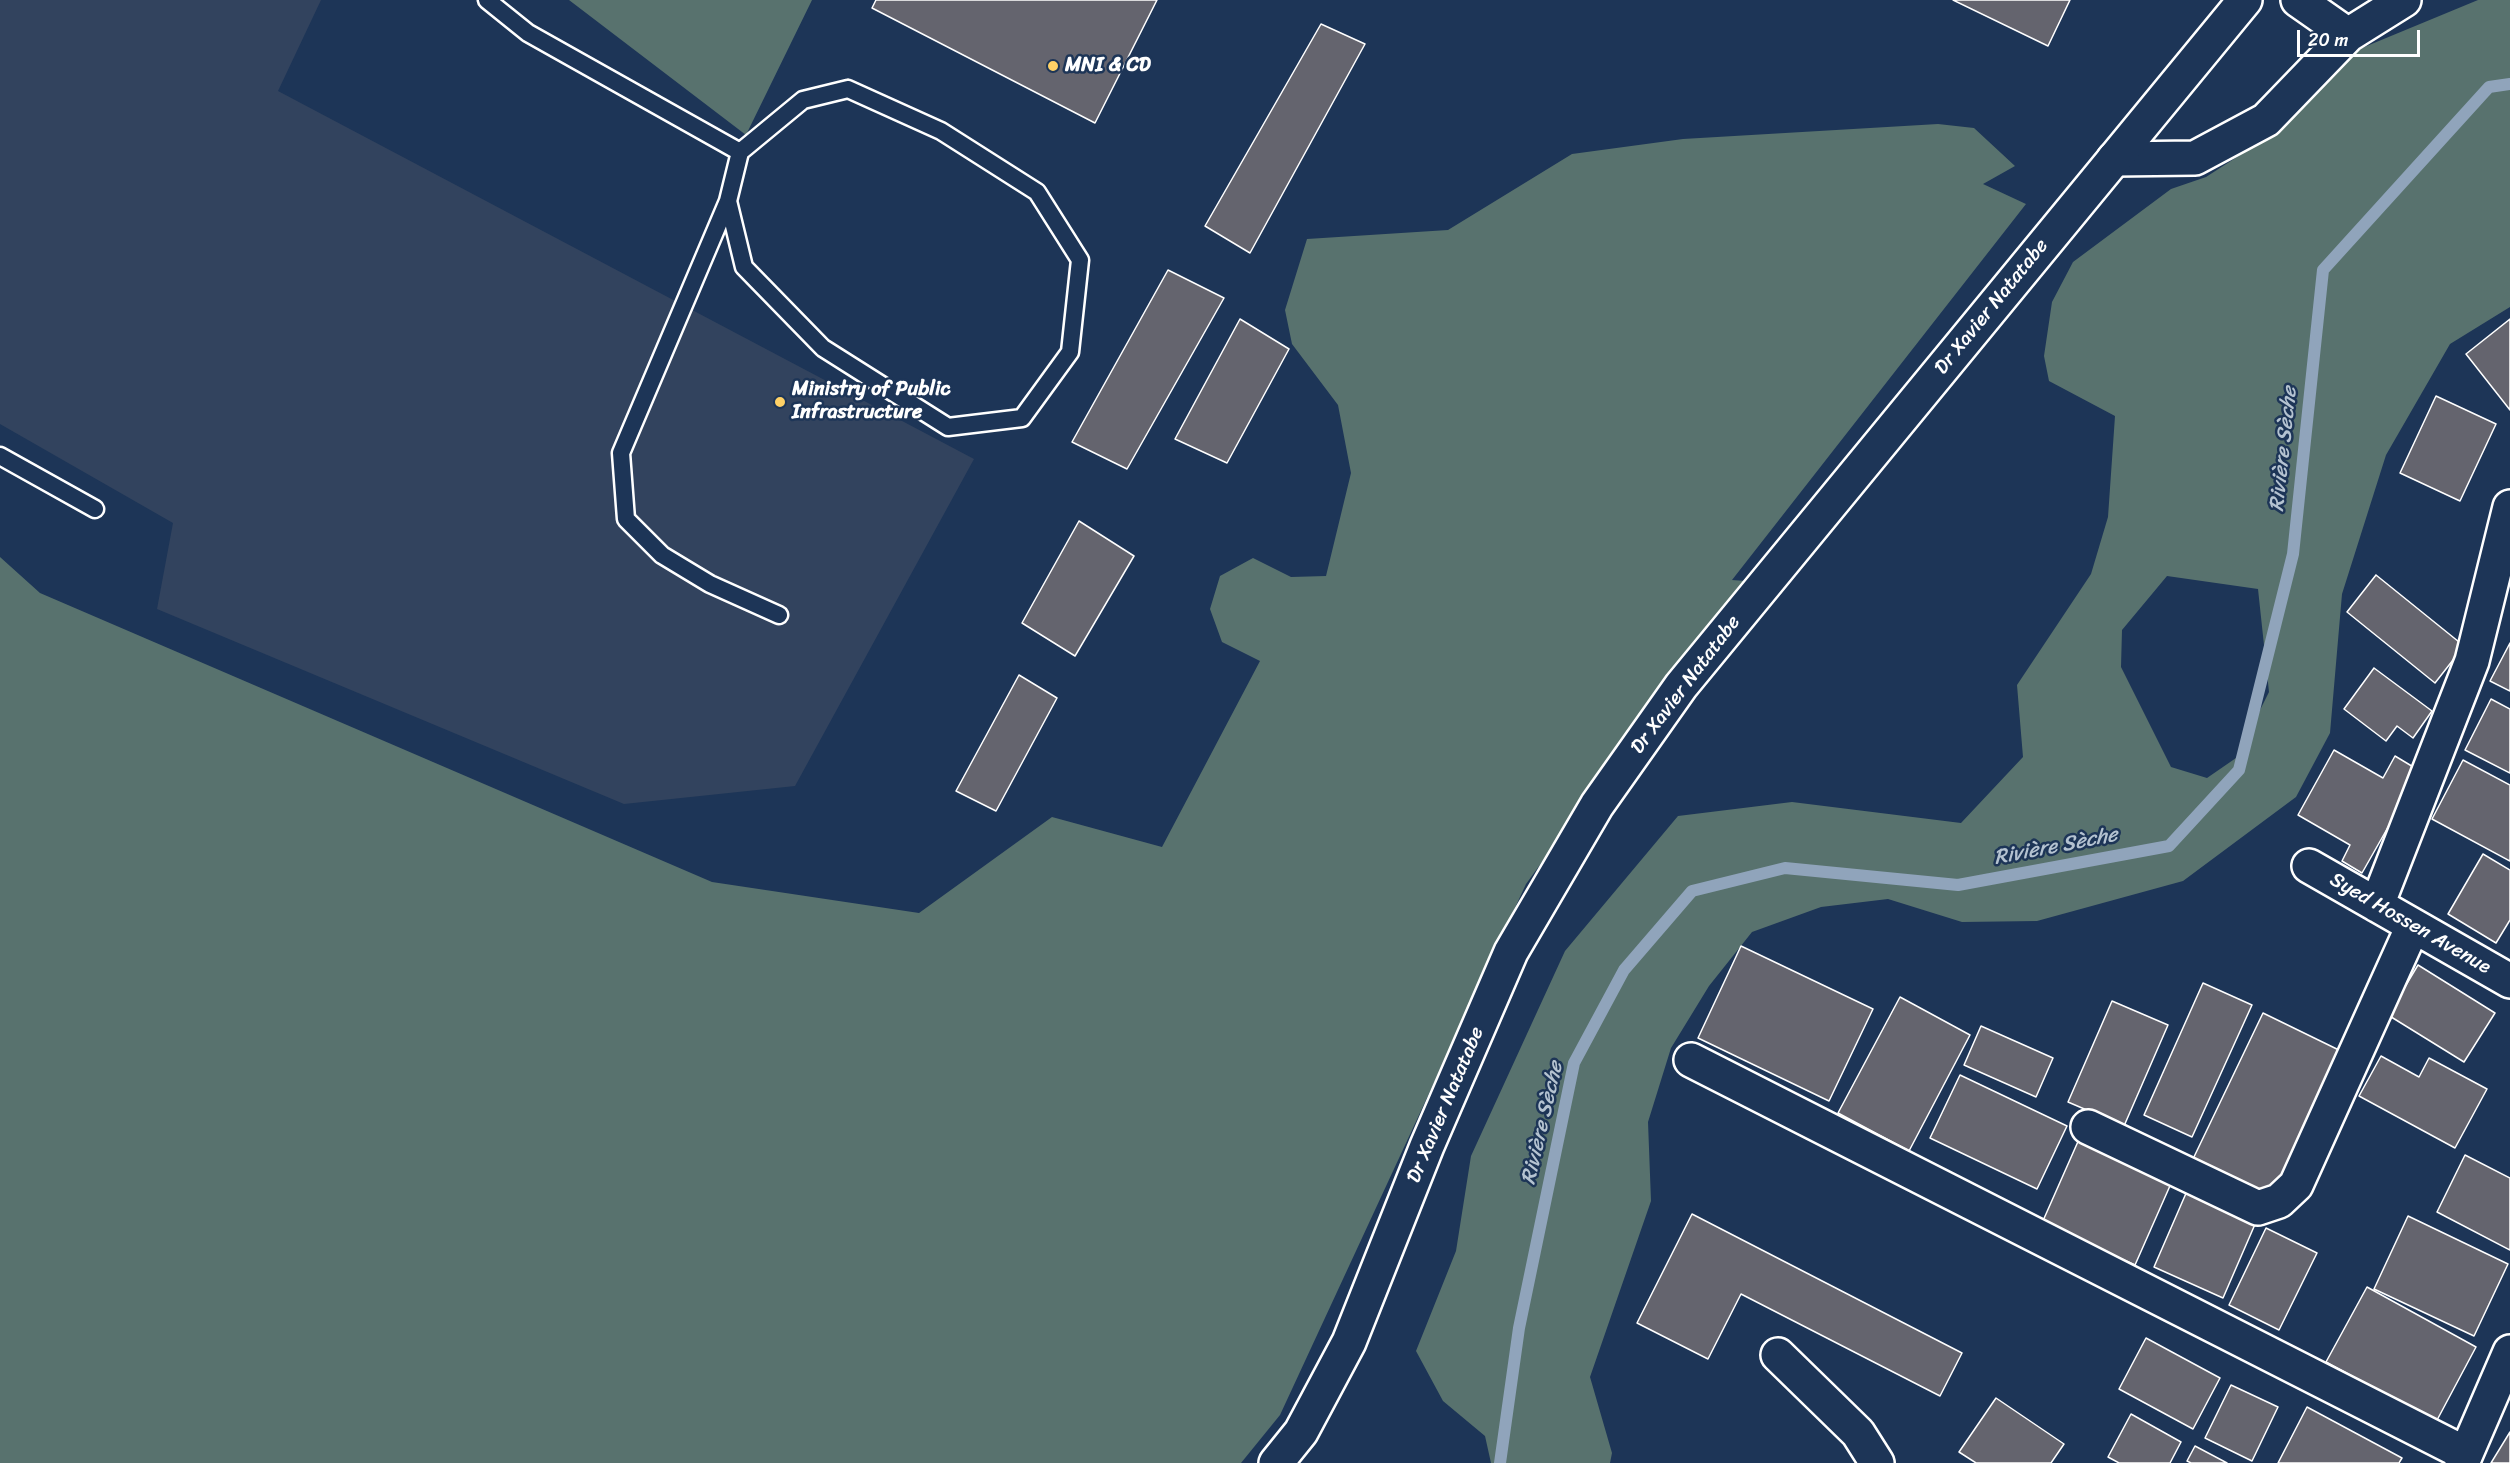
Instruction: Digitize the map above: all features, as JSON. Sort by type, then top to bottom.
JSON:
[{"type":"street","name":"Dr Xavier Natatabe","points":[[1276,1463],[1301,1432],[1349,1342],[1427,1146],[1511,952],[1597,805],[1681,686],[2245,0]]},
{"type":"street","points":[[2298,0],[2348,35]]},
{"type":"street","points":[[2114,159],[2195,158],[2266,120],[2348,35],[2404,0]]},
{"type":"street","points":[[2377,905],[2472,661],[2510,507]]},
{"type":"street","name":"Syed Hossen Avenue","points":[[2309,866],[2510,981]]},
{"type":"street","points":[[2088,1127],[2258,1208],[2279,1201],[2296,1185],[2413,926]]},
{"type":"street","points":[[1691,1060],[2464,1458],[2510,1352]]},
{"type":"street","points":[[1778,1355],[1858,1433],[1877,1463]]},
{"type":"lane","points":[[487,0],[528,33],[740,152]]},
{"type":"lane","points":[[728,201],[744,267],[823,348],[948,427],[1022,418],[1070,352],[1080,260],[1037,192],[941,131],[848,89],[803,100],[740,152],[728,201],[621,453],[626,519],[662,555],[710,584],[779,615]]},
{"type":"lane","points":[[0,456],[95,509]]},
{"type":"shaded area","points":[[0,0],[321,0],[278,91],[974,459],[795,786],[624,804],[157,609],[173,523],[0,424]]},
{"type":"green space","points":[[569,0],[812,0],[746,135]]},
{"type":"green space","points":[[2478,0],[2510,0],[2510,307],[2450,344],[2386,455],[2342,594],[2330,733],[2296,797],[2183,881],[2037,921],[1962,922],[1888,899],[1821,907],[1752,932],[1709,986],[1671,1048],[1648,1122],[1651,1201],[1590,1377],[1612,1453],[1610,1463],[1491,1463],[1485,1436],[1443,1401],[1416,1351],[1456,1251],[1471,1156],[1565,951],[1678,816],[1792,802],[1961,823],[2023,757],[2017,685],[2091,574],[2108,517],[2115,416],[2049,381],[2044,356],[2052,302],[2073,262],[2171,189],[2206,177],[2268,137],[2345,55]],"holes":[[[2167,576],[2258,589],[2269,692],[2236,758],[2207,778],[2171,767],[2121,667],[2122,630]]]},
{"type":"green space","points":[[1938,124],[1974,128],[2015,166],[1983,184],[2026,204],[1732,580],[1746,581],[1526,884],[1280,1415],[1241,1463],[0,1463],[0,557],[40,593],[712,882],[919,913],[1052,817],[1162,847],[1260,661],[1222,642],[1210,609],[1220,576],[1253,558],[1291,577],[1326,576],[1351,473],[1338,405],[1292,344],[1285,310],[1307,239],[1448,230],[1572,154],[1683,139]]},
{"type":"building","name":"MNI & CD","points":[[876,0],[1157,0],[1095,123],[872,8]]},
{"type":"building","points":[[1953,0],[2070,0],[2048,46]]},
{"type":"building","points":[[1321,24],[1365,44],[1250,253],[1205,226]]},
{"type":"building","points":[[1168,270],[1224,298],[1127,469],[1072,442]]},
{"type":"building","points":[[1240,319],[1289,349],[1227,463],[1175,439]]},
{"type":"building","points":[[2510,319],[2510,410],[2466,354]]},
{"type":"building","points":[[2436,396],[2496,424],[2460,501],[2400,473]]},
{"type":"building","points":[[1079,521],[1134,556],[1075,656],[1022,623]]},
{"type":"building","points":[[2376,575],[2464,646],[2435,683],[2347,612]]},
{"type":"building","points":[[2510,643],[2510,691],[2490,681]]},
{"type":"building","points":[[2374,668],[2432,711],[2413,738],[2397,726],[2386,741],[2344,709]]},
{"type":"building","points":[[1019,675],[1057,698],[996,811],[956,791]]},
{"type":"building","points":[[2491,699],[2510,709],[2510,773],[2465,750]]},
{"type":"building","points":[[2334,750],[2383,778],[2395,756],[2420,771],[2362,873],[2342,861],[2350,845],[2298,815]]},
{"type":"building","points":[[2463,760],[2510,785],[2510,861],[2432,819]]},
{"type":"building","points":[[2483,854],[2510,870],[2510,920],[2496,943],[2448,914]]},
{"type":"building","points":[[1741,946],[1873,1009],[1829,1101],[1698,1038]]},
{"type":"building","points":[[2418,965],[2495,1013],[2464,1062],[2388,1015]]},
{"type":"building","points":[[2203,983],[2252,1005],[2192,1137],[2144,1115]]},
{"type":"building","points":[[1900,997],[1970,1035],[1909,1151],[1838,1113]]},
{"type":"building","points":[[2112,1001],[2168,1025],[2124,1126],[2068,1102]]},
{"type":"building","points":[[2263,1013],[2345,1053],[2284,1181],[2257,1193],[2192,1161]]},
{"type":"building","points":[[1981,1026],[2053,1058],[2036,1097],[1964,1065]]},
{"type":"building","points":[[2381,1056],[2419,1077],[2429,1058],[2487,1089],[2455,1148],[2359,1096]]},
{"type":"building","points":[[1960,1075],[2067,1126],[2037,1189],[1930,1138]]},
{"type":"building","points":[[2080,1137],[2173,1179],[2135,1265],[2042,1223]]},
{"type":"building","points":[[2465,1155],[2510,1178],[2510,1250],[2437,1212]]},
{"type":"building","points":[[2187,1191],[2256,1222],[2223,1298],[2154,1267]]},
{"type":"building","points":[[1692,1214],[1962,1353],[1940,1396],[1741,1294],[1708,1359],[1637,1323]]},
{"type":"building","points":[[2408,1216],[2508,1264],[2474,1336],[2374,1289]]},
{"type":"building","points":[[2266,1228],[2317,1253],[2279,1330],[2229,1305]]},
{"type":"building","points":[[2367,1287],[2476,1347],[2436,1422],[2326,1362]]},
{"type":"building","points":[[2146,1338],[2220,1378],[2193,1429],[2119,1389]]},
{"type":"building","points":[[2231,1385],[2278,1407],[2252,1461],[2205,1438]]},
{"type":"building","points":[[1996,1398],[2064,1444],[2051,1463],[1976,1463],[1959,1452]]},
{"type":"building","points":[[2307,1407],[2402,1458],[2399,1463],[2278,1463]]},
{"type":"building","points":[[2131,1414],[2181,1442],[2170,1463],[2119,1463],[2108,1457]]},
{"type":"building","points":[[2510,1432],[2510,1463],[2491,1463]]},
{"type":"building","points":[[2195,1446],[2227,1463],[2187,1461]]},
{"type":"waterway","name":"Rivière Sèche","points":[[1500,1463],[1519,1328],[1574,1063],[1624,970],[1692,891],[1785,868],[1958,885],[2169,846],[2239,770],[2293,554],[2323,270],[2489,87],[2510,84]]},
{"type":"place","name":"MNI & CD","points":[[1053,66]]},
{"type":"place","name":"Ministry of Public Infrastructure","points":[[780,402]]}]
